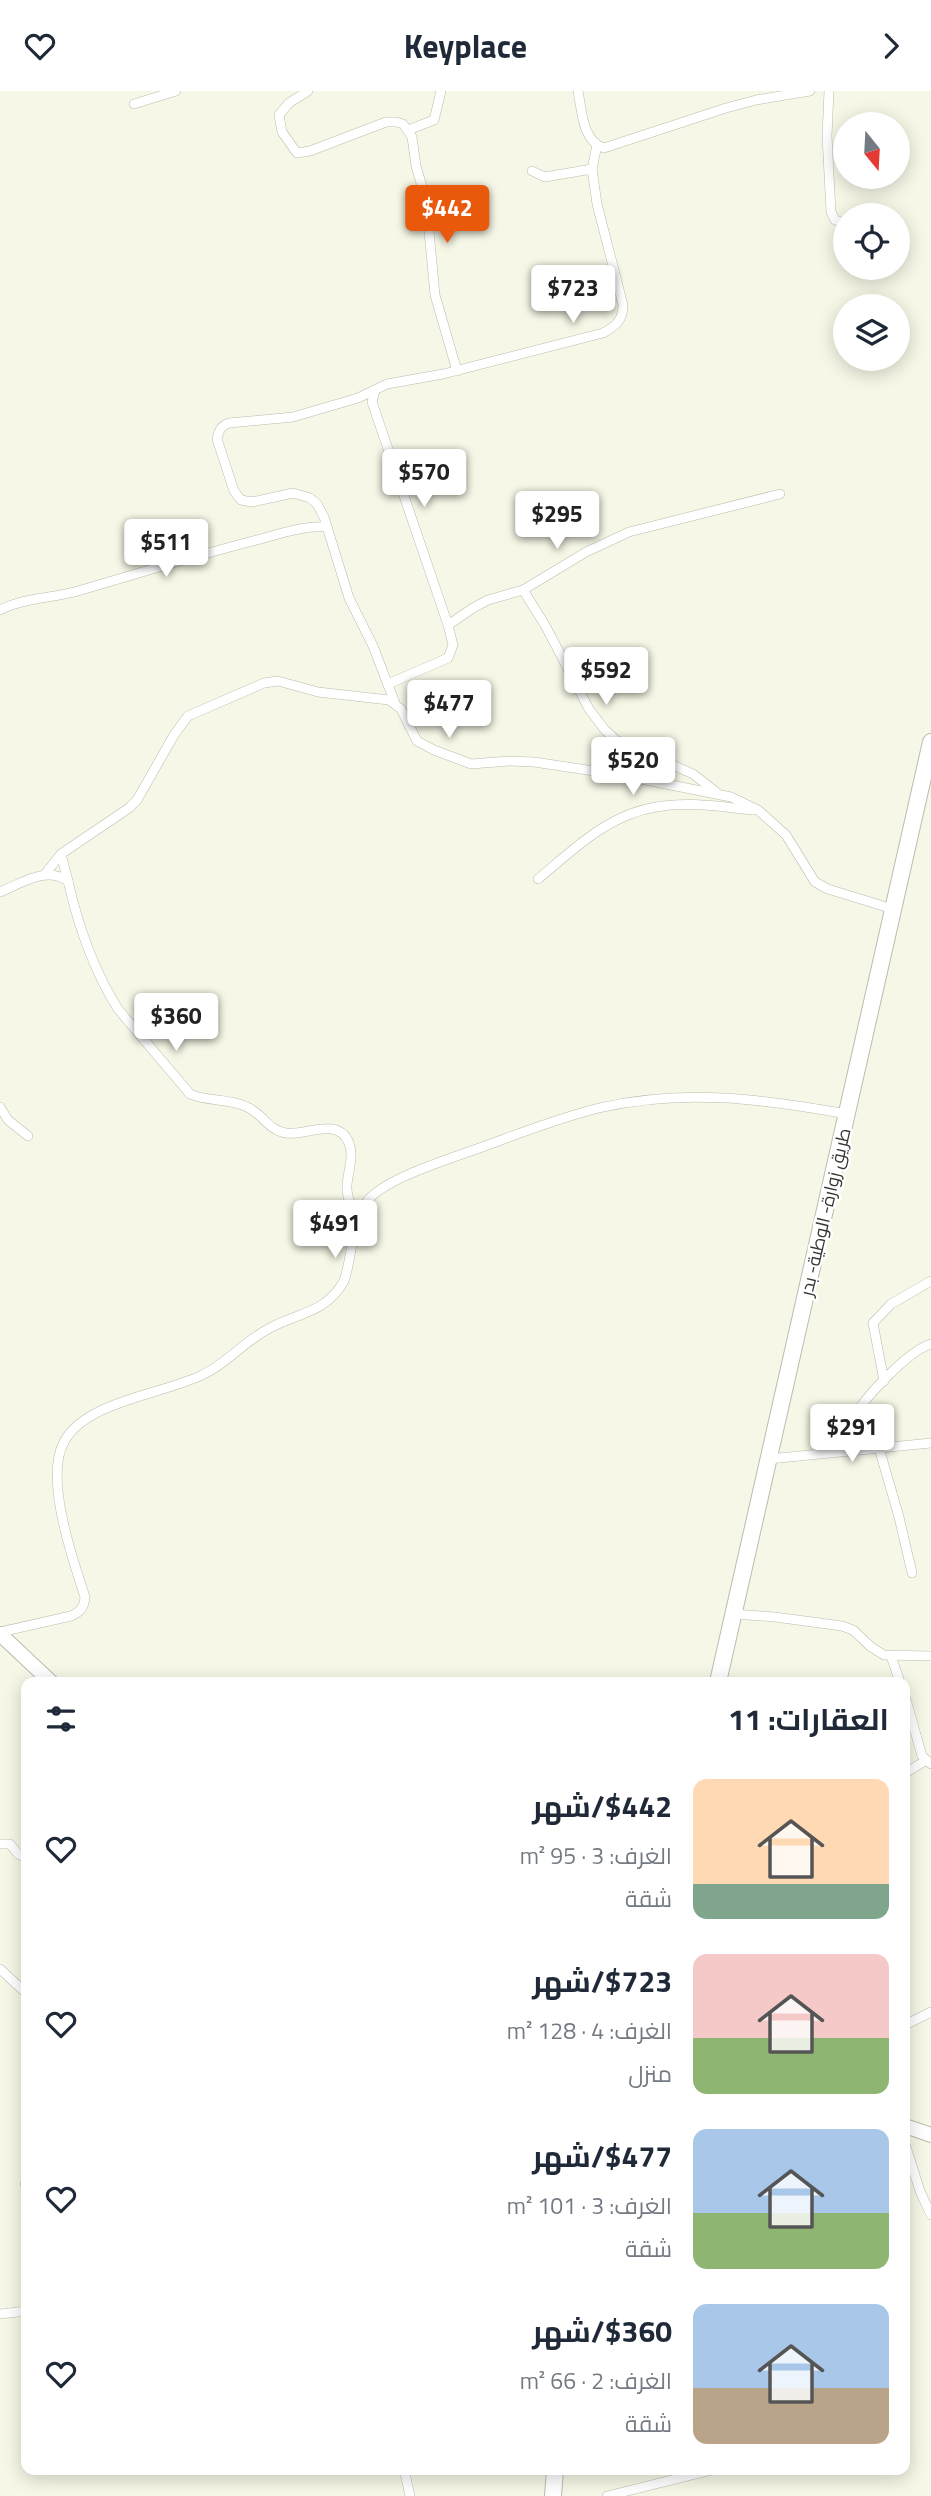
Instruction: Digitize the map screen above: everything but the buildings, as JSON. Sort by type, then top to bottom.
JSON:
[{"type":"highway","name":"طريق زوارة- الوطية- بدر","points":[[719,1677],[931,742]]},
{"type":"highway","points":[[553,2496],[555,2475]]},
{"type":"main road","points":[[0,1633],[46,1677]]},
{"type":"main road","points":[[910,2128],[931,2135]]},
{"type":"street","points":[[134,104],[176,91]]},
{"type":"street","points":[[308,91],[289,103],[279,114],[282,132],[297,153],[310,151],[386,122],[403,124],[412,137],[416,166],[426,200],[435,295],[457,371]]},
{"type":"street","points":[[408,130],[434,120],[441,91]]},
{"type":"street","points":[[578,91],[589,136],[604,148],[756,100],[810,91]]},
{"type":"street","points":[[829,91],[827,137],[833,216]]},
{"type":"street","points":[[597,145],[592,170],[597,204],[623,305],[621,319],[615,326],[604,333],[457,371],[401,381],[358,398],[293,418],[223,425],[217,439],[237,497],[253,502],[283,494],[300,493],[317,504],[327,527],[349,599],[373,646],[395,703],[418,741],[471,764],[534,762],[717,793],[758,810],[786,835],[815,882],[893,909]]},
{"type":"street","points":[[532,171],[545,177],[592,170]]},
{"type":"street","points":[[375,390],[372,402],[453,645],[448,658],[387,684]]},
{"type":"street","points":[[358,398],[372,402]]},
{"type":"street","points":[[448,625],[472,608],[488,600],[523,590],[586,552],[629,531],[780,494]]},
{"type":"street","points":[[0,610],[236,545],[317,526],[327,527]]},
{"type":"street","points":[[523,590],[545,625],[589,709],[605,730],[617,740],[693,774],[717,793]]},
{"type":"street","points":[[0,892],[45,874],[61,854],[129,808],[137,800],[183,722],[198,711],[264,683],[278,681],[318,692],[378,698],[395,703]]},
{"type":"street","points":[[538,879],[588,838],[611,822],[633,812],[677,805],[758,810]]},
{"type":"street","points":[[61,854],[81,927],[118,1009],[190,1094],[248,1107],[256,1111],[268,1125],[285,1133],[324,1128],[334,1129],[346,1137],[351,1151],[347,1194],[358,1221]]},
{"type":"street","points":[[45,874],[59,876],[68,881]]},
{"type":"street","points":[[0,1633],[71,1616],[79,1612],[85,1602],[62,1521],[59,1494],[59,1461],[62,1444],[68,1434],[85,1420],[108,1408],[184,1383],[216,1368],[268,1328],[310,1313],[322,1305],[338,1291],[344,1281],[361,1210],[381,1189],[415,1173],[515,1135],[598,1109],[659,1099],[735,1097],[847,1115]]},
{"type":"street","points":[[0,1107],[8,1119],[28,1136]]},
{"type":"street","points":[[884,1381],[873,1322],[891,1304],[931,1280]]},
{"type":"street","points":[[848,1449],[853,1418],[905,1359],[931,1344]]},
{"type":"street","points":[[769,1459],[848,1449],[931,1443]]},
{"type":"street","points":[[879,1448],[900,1517],[912,1573]]},
{"type":"street","points":[[734,1614],[848,1628],[877,1652],[891,1656],[931,1656]]},
{"type":"street","points":[[891,1656],[898,1677]]},
{"type":"street","points":[[910,1711],[928,1763],[910,1771]]},
{"type":"street","points":[[0,1844],[10,1844],[21,1855]]},
{"type":"street","points":[[0,1969],[21,1988]]},
{"type":"street","points":[[910,2022],[931,2012]]},
{"type":"street","points":[[910,2178],[931,2215]]},
{"type":"street","points":[[0,2314],[21,2312]]},
{"type":"street","points":[[405,2475],[410,2496]]},
{"type":"street","points":[[607,2496],[692,2475]]}]
